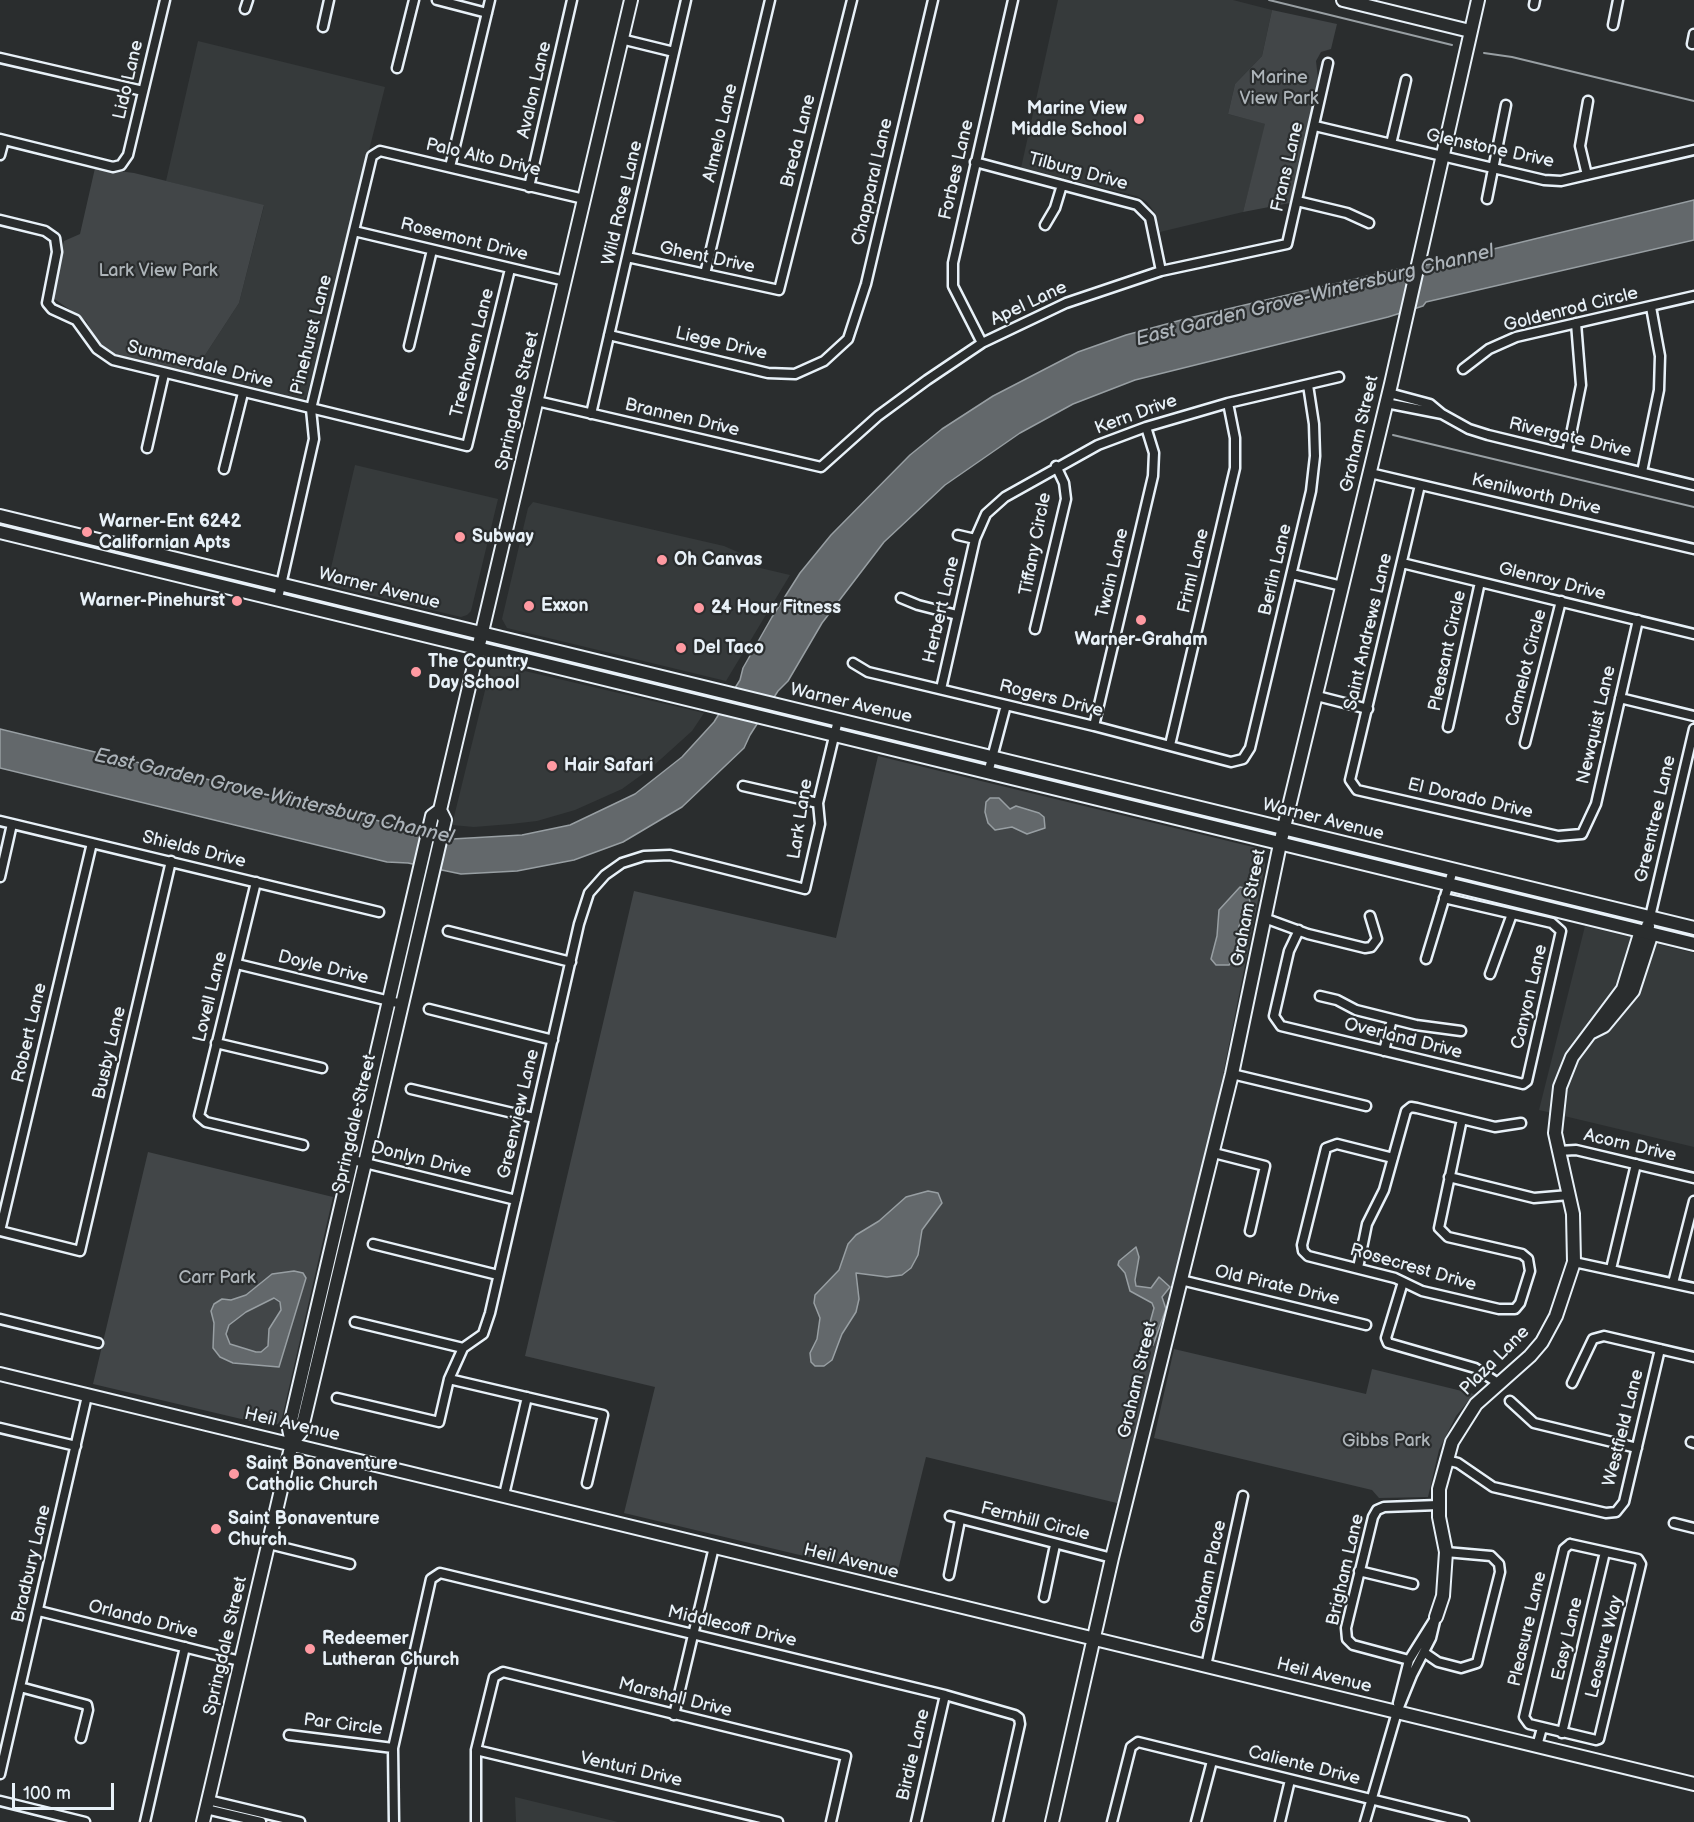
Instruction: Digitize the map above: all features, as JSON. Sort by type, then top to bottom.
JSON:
[{"type":"main road","name":"Springdale Street","points":[[203,1822],[292,1443],[301,1432],[359,1161],[427,868],[445,820],[440,810],[631,0]]},
{"type":"main road","points":[[1343,0],[1470,35]]},
{"type":"main road","name":"Graham Street","points":[[1052,1822],[1112,1558],[1214,1152],[1267,919],[1280,844],[1388,398],[1478,0]]},
{"type":"main road","name":"Warner Avenue","points":[[0,516],[1694,928]]},
{"type":"main road","name":"Warner Avenue","points":[[0,532],[478,646],[767,719],[1694,944]]},
{"type":"main road","points":[[337,613],[353,611],[389,619],[393,612]]},
{"type":"main road","points":[[648,689],[652,675]]},
{"type":"main road","points":[[693,700],[694,695],[700,693],[715,696],[732,694]]},
{"type":"main road","name":"Plaza Lane","points":[[1436,1617],[1443,1596],[1446,1552],[1438,1504],[1446,1460],[1459,1428],[1476,1404],[1530,1356],[1549,1330],[1564,1297],[1574,1262],[1575,1230],[1554,1124],[1560,1087],[1572,1057],[1623,989],[1639,937],[1647,932],[1650,917]]},
{"type":"main road","name":"Heil Avenue","points":[[0,1374],[1694,1784]]},
{"type":"street","name":"Lido Lane","points":[[2,140],[114,167],[121,165],[128,155],[165,0]]},
{"type":"street","points":[[245,9],[248,0]]},
{"type":"street","points":[[323,27],[329,0]]},
{"type":"street","points":[[397,68],[414,0]]},
{"type":"street","points":[[437,0],[487,13]]},
{"type":"street","points":[[450,167],[490,0]]},
{"type":"street","name":"Avalon Lane","points":[[529,187],[572,0]]},
{"type":"street","name":"Wild Rose Lane","points":[[591,414],[686,0]]},
{"type":"street","name":"Almelo Lane","points":[[705,274],[770,0]]},
{"type":"street","name":"Breda Lane","points":[[779,290],[852,0]]},
{"type":"street","name":"Chapparal Lane","points":[[824,362],[848,339],[866,284],[933,0]]},
{"type":"street","name":"Forbes Lane","points":[[982,344],[953,286],[952,263],[1013,0]]},
{"type":"street","points":[[1613,25],[1618,0]]},
{"type":"street","points":[[1692,44],[1694,34]]},
{"type":"street","points":[[621,39],[674,52]]},
{"type":"street","points":[[0,58],[143,91]]},
{"type":"street","name":"Frans Lane","points":[[1287,244],[1328,63]]},
{"type":"street","points":[[1391,144],[1406,80]]},
{"type":"street","points":[[1587,175],[1580,146],[1588,101]]},
{"type":"street","points":[[1487,199],[1506,105]]},
{"type":"street","name":"Glenstone Drive","points":[[1315,126],[1544,180],[1561,181],[1694,150]]},
{"type":"street","points":[[0,155],[2,140]]},
{"type":"street","name":"Palo Alto Drive","points":[[375,152],[584,198]]},
{"type":"street","name":"Pinehurst Lane","points":[[278,598],[314,438],[311,409],[372,156],[375,152]]},
{"type":"street","name":"Tilburg Drive","points":[[975,162],[1137,205],[1150,218],[1161,271]]},
{"type":"street","points":[[1045,225],[1055,208],[1062,184]]},
{"type":"street","points":[[1297,201],[1347,213],[1369,223]]},
{"type":"street","name":"Summerdale Drive","points":[[0,220],[45,231],[55,238],[57,252],[47,303],[55,311],[76,320],[103,354],[123,365],[467,446]]},
{"type":"street","name":"Rosemont Drive","points":[[354,231],[565,282]]},
{"type":"street","name":"Apel Lane","points":[[821,467],[878,416],[982,344],[1066,303],[1161,271],[1287,244]]},
{"type":"street","points":[[409,346],[432,250]]},
{"type":"street","name":"Ghent Drive","points":[[627,258],[779,290]]},
{"type":"street","name":"Treehaven Lane","points":[[467,446],[510,269]]},
{"type":"street","name":"Goldenrod Circle","points":[[1463,369],[1490,349],[1516,337],[1694,296]]},
{"type":"street","points":[[1642,472],[1659,390],[1660,356],[1651,307]]},
{"type":"street","points":[[1567,454],[1581,385],[1576,323]]},
{"type":"street","name":"Liege Drive","points":[[609,335],[768,373],[795,374],[824,362]]},
{"type":"street","points":[[147,448],[164,374]]},
{"type":"street","name":"Kern Drive","points":[[975,539],[986,514],[1005,497],[1056,466],[1098,445],[1146,427],[1228,403],[1339,377]]},
{"type":"street","name":"Berlin Lane","points":[[1243,759],[1250,748],[1311,491],[1316,456],[1308,386]]},
{"type":"street","points":[[224,469],[243,393]]},
{"type":"street","name":"Rivergate Drive","points":[[1388,398],[1442,414],[1475,432],[1694,484]]},
{"type":"street","name":"Brannen Drive","points":[[537,401],[821,467]]},
{"type":"street","name":"Friml Lane","points":[[1170,745],[1236,468],[1235,438],[1228,403]]},
{"type":"street","name":"Twain Lane","points":[[1094,726],[1153,476],[1154,453],[1146,427]]},
{"type":"street","name":"Tiffany Circle","points":[[1035,629],[1066,499],[1064,483],[1056,466]]},
{"type":"street","name":"Kenilworth Drive","points":[[1370,473],[1694,549]]},
{"type":"street","name":"Saint Andrews Lane","points":[[1352,786],[1350,780],[1420,485]]},
{"type":"street","points":[[958,535],[975,539]]},
{"type":"street","name":"Herbert Lane","points":[[941,689],[975,539]]},
{"type":"street","name":"Glenroy Drive","points":[[1402,563],[1694,634]]},
{"type":"street","points":[[1292,574],[1342,586]]},
{"type":"street","name":"Pleasant Circle","points":[[1448,727],[1480,582]]},
{"type":"street","points":[[901,598],[957,615]]},
{"type":"street","name":"Camelot Circle","points":[[1525,743],[1561,602]]},
{"type":"street","name":"Newquist Lane","points":[[1582,834],[1596,804],[1638,620]]},
{"type":"street","name":"Rogers Drive","points":[[853,663],[868,672],[1094,726],[1231,762],[1243,759]]},
{"type":"street","points":[[1317,696],[1368,709]]},
{"type":"street","points":[[1620,698],[1694,716]]},
{"type":"street","points":[[988,773],[1006,705]]},
{"type":"street","name":"Lark Lane","points":[[805,889],[820,824],[818,803],[838,720]]},
{"type":"street","name":"Greentree Lane","points":[[1650,917],[1694,729]]},
{"type":"street","points":[[743,786],[818,803]]},
{"type":"street","name":"El Dorado Drive","points":[[1352,786],[1357,790],[1558,836],[1582,834]]},
{"type":"street","name":"Shields Drive","points":[[0,821],[379,912]]},
{"type":"street","points":[[0,877],[12,824]]},
{"type":"street","name":"Robert Lane","points":[[0,1231],[92,843]]},
{"type":"street","name":"Greenview Lane","points":[[337,1398],[439,1422],[449,1379],[463,1348],[483,1334],[589,893],[605,875],[622,863],[644,856],[669,855],[805,889]]},
{"type":"street","name":"Busby Lane","points":[[0,1231],[80,1251],[171,861]]},
{"type":"street","points":[[1426,958],[1453,870]]},
{"type":"street","name":"Lovell Lane","points":[[256,882],[200,1116],[201,1120],[303,1145]]},
{"type":"street","name":"Canyon Lane","points":[[1444,898],[1552,923],[1561,931],[1527,1081],[1523,1084]]},
{"type":"street","points":[[1490,974],[1512,914]]},
{"type":"street","points":[[1267,919],[1365,948],[1371,947],[1377,939],[1370,916]]},
{"type":"street","name":"Overland Drive","points":[[1299,930],[1289,951],[1274,1016],[1276,1023],[1523,1084]]},
{"type":"street","points":[[448,931],[571,962]]},
{"type":"street","name":"Doyle Drive","points":[[237,964],[396,1003]]},
{"type":"street","points":[[1320,996],[1337,1000],[1356,1010],[1416,1025],[1461,1031]]},
{"type":"street","points":[[429,1009],[553,1040]]},
{"type":"street","points":[[1384,1051],[1392,1019]]},
{"type":"street","points":[[216,1043],[322,1068]]},
{"type":"street","points":[[1232,1074],[1366,1106]]},
{"type":"street","points":[[411,1089],[534,1118]]},
{"type":"street","points":[[1358,1268],[1367,1224],[1384,1190],[1406,1111],[1411,1107],[1417,1108],[1495,1127],[1521,1123]]},
{"type":"street","points":[[1462,1119],[1449,1177],[1534,1198],[1569,1195]]},
{"type":"street","name":"Rosecrest Drive","points":[[1393,1158],[1338,1144],[1326,1148],[1302,1245],[1303,1251],[1308,1256],[1395,1278],[1422,1291],[1499,1310],[1515,1309],[1520,1303],[1530,1271],[1528,1259],[1522,1254],[1448,1237],[1441,1232],[1438,1222],[1449,1177]]},
{"type":"street","name":"Acorn Drive","points":[[1558,1150],[1576,1150],[1694,1178]]},
{"type":"street","points":[[1214,1152],[1265,1166],[1250,1231]]},
{"type":"street","name":"Donlyn Drive","points":[[359,1161],[516,1200]]},
{"type":"street","points":[[1611,1269],[1636,1164]]},
{"type":"street","points":[[1673,1283],[1694,1201]]},
{"type":"street","points":[[373,1244],[498,1275]]},
{"type":"street","points":[[1574,1262],[1694,1288]]},
{"type":"street","name":"Old Pirate Drive","points":[[1180,1280],[1366,1324]]},
{"type":"street","points":[[1403,1282],[1388,1331],[1388,1343],[1476,1368],[1498,1383]]},
{"type":"street","points":[[0,1319],[98,1342]]},
{"type":"street","points":[[355,1322],[463,1348]]},
{"type":"street","points":[[1572,1383],[1593,1339],[1604,1336],[1694,1357]]},
{"type":"street","name":"Westfield Lane","points":[[1446,1460],[1458,1463],[1493,1487],[1606,1513],[1616,1512],[1623,1502],[1660,1350]]},
{"type":"street","points":[[449,1379],[603,1415],[588,1483]]},
{"type":"street","name":"Bradbury Lane","points":[[0,1774],[87,1396]]},
{"type":"street","points":[[504,1495],[527,1397]]},
{"type":"street","points":[[1510,1401],[1534,1423],[1637,1448]]},
{"type":"street","points":[[0,1428],[76,1446]]},
{"type":"street","name":"Graham Place","points":[[1206,1666],[1244,1496]]},
{"type":"street","name":"Brigham Lane","points":[[1409,1660],[1353,1645],[1347,1639],[1346,1628],[1372,1516],[1384,1507],[1438,1504]]},
{"type":"street","name":"Fernhill Circle","points":[[950,1516],[1112,1558]]},
{"type":"street","points":[[949,1575],[960,1520]]},
{"type":"street","points":[[1674,1523],[1694,1528]]},
{"type":"street","points":[[268,1544],[350,1564]]},
{"type":"street","name":"Pleasure Lane","points":[[1542,1728],[1529,1725],[1524,1717],[1564,1549],[1570,1544],[1605,1552]]},
{"type":"street","points":[[1044,1597],[1055,1545]]},
{"type":"street","points":[[674,1715],[714,1547]]},
{"type":"street","points":[[1425,1653],[1438,1662],[1461,1668],[1472,1667],[1479,1661],[1500,1572],[1499,1564],[1484,1554],[1446,1552]]},
{"type":"street","name":"Easy Lane","points":[[1562,1733],[1605,1552]]},
{"type":"street","name":"Leasure Way","points":[[1562,1733],[1591,1740],[1599,1739],[1641,1568],[1638,1559],[1605,1552]]},
{"type":"street","points":[[1359,1571],[1413,1584]]},
{"type":"street","name":"Middlecoff Drive","points":[[393,1748],[431,1580],[440,1573],[945,1695],[1015,1715],[1019,1718],[998,1822]]},
{"type":"street","name":"Orlando Drive","points":[[39,1611],[240,1661]]},
{"type":"street","name":"Plaza Lane","points":[[1397,1712],[1412,1675],[1425,1653],[1436,1626],[1436,1617]]},
{"type":"street","name":"Plaza Lane","points":[[1397,1712],[1409,1660],[1436,1617]]},
{"type":"street","points":[[145,1822],[185,1647]]},
{"type":"street","name":"Marshall Drive","points":[[476,1750],[497,1673],[503,1672],[846,1756],[831,1822]]},
{"type":"street","points":[[20,1687],[87,1705],[88,1710],[81,1738]]},
{"type":"street","name":"Birdie Lane","points":[[916,1822],[945,1695]]},
{"type":"street","points":[[1365,1822],[1397,1712]]},
{"type":"street","points":[[1537,1746],[1542,1728],[1562,1733]]},
{"type":"street","name":"Par Circle","points":[[289,1735],[393,1748]]},
{"type":"street","name":"Caliente Drive","points":[[1112,1822],[1131,1747],[1136,1742],[1464,1822]]},
{"type":"street","points":[[393,1748],[393,1822]]},
{"type":"street","points":[[476,1750],[476,1822]]},
{"type":"street","name":"Venturi Drive","points":[[476,1750],[778,1822]]},
{"type":"street","points":[[1196,1822],[1212,1761]]},
{"type":"street","points":[[1280,1822],[1290,1780]]},
{"type":"street","points":[[0,1802],[85,1822]]},
{"type":"street","points":[[207,1804],[261,1822]]},
{"type":"street","points":[[207,1804],[300,1822]]},
{"type":"shaded area","name":"Marine View Middle School","points":[[1058,0],[1233,0],[1272,10],[1262,56],[1235,84],[1228,114],[1266,124],[1243,212],[1160,232],[1155,213],[1147,202],[1137,196],[1021,168]]},
{"type":"shaded area","name":"Lark View Park","points":[[198,41],[385,87],[307,396],[303,400],[297,401],[192,375],[239,303],[264,206],[166,181]]},
{"type":"shaded area","points":[[355,465],[498,499],[471,611],[467,615],[461,617],[327,585]]},
{"type":"shaded area","points":[[533,502],[724,546],[740,553],[756,567],[790,575],[726,681],[507,628],[502,619],[528,508]]},
{"type":"shaded area","points":[[499,665],[704,713],[692,731],[651,768],[622,789],[575,810],[537,821],[474,827],[452,825],[490,670]]},
{"type":"shaded area","points":[[1585,926],[1694,953],[1694,1147],[1539,1110]]},
{"type":"shaded area","points":[[515,1797],[618,1822],[516,1822]]},
{"type":"green space","name":"Marine View Park","points":[[1272,10],[1337,24],[1331,49],[1321,52],[1316,61],[1318,79],[1290,203],[1243,212],[1265,124],[1228,114],[1235,84],[1262,56]]},
{"type":"green space","name":"Lark View Park","points":[[95,168],[134,173],[264,205],[239,303],[192,375],[107,352],[97,341],[86,321],[53,298],[55,276],[64,241],[80,234]]},
{"type":"green space","points":[[878,756],[1257,848],[1264,857],[1265,865],[1218,1100],[1121,1504],[926,1457],[896,1578],[624,1513],[655,1387],[525,1356],[634,891],[836,938]]},
{"type":"green space","name":"Carr Park","points":[[148,1152],[333,1197],[282,1418],[278,1424],[271,1426],[93,1384]]},
{"type":"green space","name":"Gibbs Park","points":[[1174,1349],[1366,1394],[1372,1369],[1474,1394],[1456,1416],[1439,1450],[1428,1497],[1379,1498],[1372,1490],[1154,1438]]},
{"type":"water","name":"East Garden Grove-Wintersburg Channel","points":[[1694,200],[1694,240],[1426,302],[1423,306],[1388,317],[1135,380],[1073,404],[1020,433],[945,485],[884,542],[822,623],[788,681],[778,691],[744,748],[682,807],[623,842],[574,860],[517,871],[461,874],[408,863],[387,862],[0,768],[0,729],[400,826],[413,832],[452,839],[522,835],[570,825],[635,794],[682,757],[714,722],[740,680],[743,668],[772,617],[800,573],[831,535],[910,455],[942,429],[993,396],[1078,352],[1126,335],[1185,319],[1398,269],[1432,264]]},
{"type":"water","points":[[990,798],[999,798],[1010,809],[1016,806],[1039,813],[1044,817],[1045,828],[1027,834],[1012,827],[995,830],[988,823],[985,812],[986,802]]},
{"type":"water","points":[[1240,887],[1248,889],[1250,903],[1239,926],[1236,955],[1229,965],[1216,965],[1211,959],[1217,936],[1219,910]]},
{"type":"water","points":[[928,1191],[938,1193],[942,1203],[922,1230],[918,1255],[911,1268],[902,1275],[887,1277],[856,1273],[859,1299],[856,1312],[842,1334],[832,1360],[824,1366],[815,1366],[811,1362],[810,1353],[817,1339],[820,1318],[814,1303],[815,1295],[839,1270],[848,1244],[856,1235],[879,1221],[906,1197]]},
{"type":"water","points":[[1136,1247],[1139,1257],[1136,1286],[1151,1288],[1159,1277],[1170,1287],[1162,1297],[1166,1309],[1153,1345],[1149,1344],[1146,1337],[1154,1308],[1152,1303],[1130,1291],[1125,1273],[1118,1265],[1119,1261]]},
{"type":"water","points":[[294,1271],[303,1273],[306,1278],[279,1367],[233,1363],[220,1357],[213,1348],[214,1323],[211,1311],[214,1304],[222,1299],[231,1300],[246,1295],[272,1274]],"holes":[[[274,1298],[280,1302],[281,1310],[269,1329],[268,1346],[261,1352],[230,1344],[226,1334],[229,1325],[246,1312]]]},
{"type":"waterway","points":[[1269,0],[1452,45]]},
{"type":"waterway","points":[[1484,53],[1512,57],[1694,101]]},
{"type":"waterway","points":[[1393,435],[1694,507]]},
{"type":"place","name":"Marine View Middle School","points":[[1139,119]]},
{"type":"place","name":"Warner-Ent 6242 Californian Apts","points":[[87,532]]},
{"type":"place","name":"Subway","points":[[460,537]]},
{"type":"place","name":"Oh Canvas","points":[[662,560]]},
{"type":"place","name":"Warner-Pinehurst","points":[[237,601]]},
{"type":"place","name":"Exxon","points":[[529,606]]},
{"type":"place","name":"24 Hour Fitness","points":[[699,608]]},
{"type":"place","name":"Warner-Graham","points":[[1141,620]]},
{"type":"place","name":"Del Taco","points":[[681,648]]},
{"type":"place","name":"The Country Day School","points":[[416,672]]},
{"type":"place","name":"Hair Safari","points":[[552,766]]},
{"type":"place","name":"Saint Bonaventure Catholic Church","points":[[234,1474]]},
{"type":"place","name":"Saint Bonaventure Church","points":[[216,1529]]},
{"type":"place","name":"Redeemer Lutheran Church","points":[[310,1649]]}]
